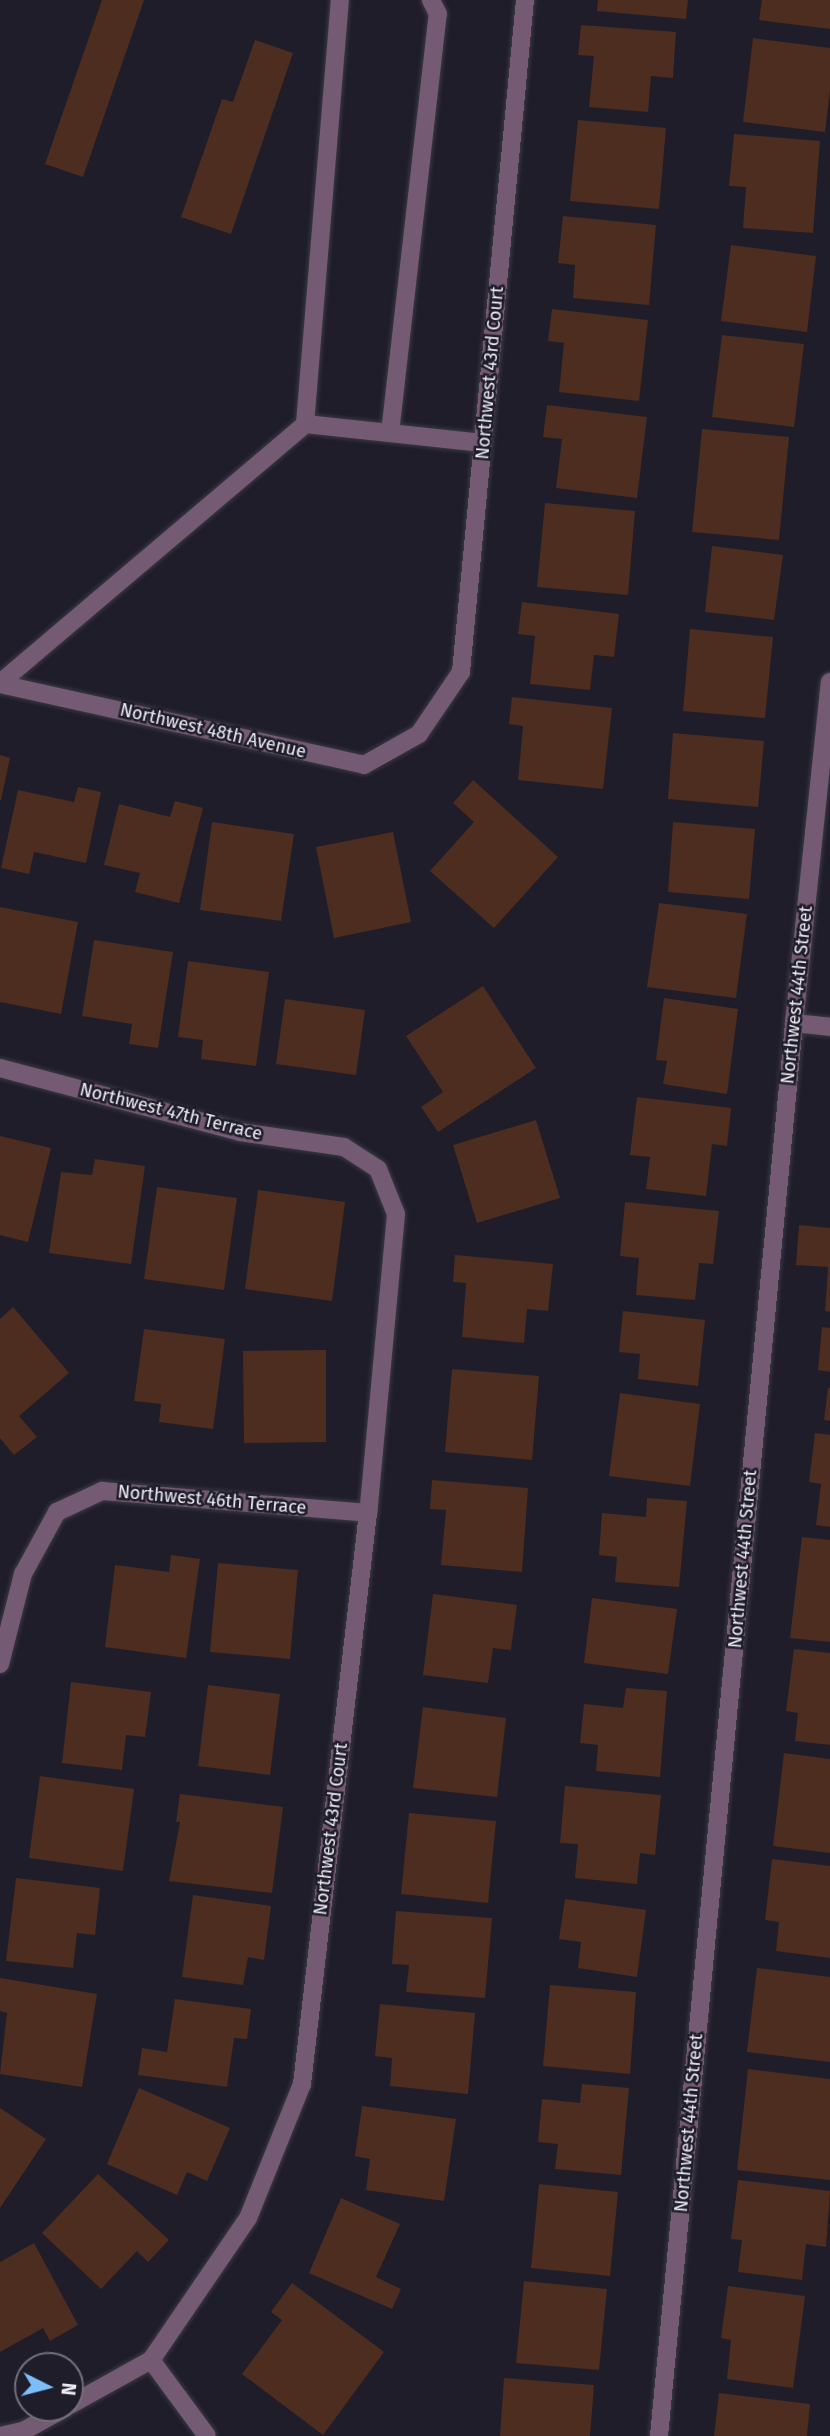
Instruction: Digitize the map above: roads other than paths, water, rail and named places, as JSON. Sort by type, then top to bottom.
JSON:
[{"type":"street","points":[[0,683],[305,424],[340,0]]},
{"type":"street","points":[[390,433],[438,14],[431,0]]},
{"type":"street","name":"Northwest 43rd Court","points":[[419,734],[461,673],[525,0]]},
{"type":"street","points":[[305,424],[483,443]]},
{"type":"street","name":"Northwest 44th Street","points":[[659,2436],[794,1023],[830,682]]},
{"type":"street","name":"Northwest 48th Avenue","points":[[0,683],[364,765],[419,734]]},
{"type":"street","points":[[794,1023],[830,1027]]},
{"type":"street","name":"Northwest 47th Terrace","points":[[0,1068],[240,1132],[344,1147],[378,1169]]},
{"type":"street","name":"Northwest 43rd Court","points":[[151,2360],[248,2218],[302,2084],[368,1513],[396,1214],[378,1169]]},
{"type":"street","name":"Northwest 46th Terrace","points":[[0,1664],[23,1574],[57,1512],[102,1491],[368,1513]]},
{"type":"street","points":[[84,2397],[151,2360],[207,2436]]},
{"type":"street","points":[[0,2436],[25,2430],[40,2422]]}]
